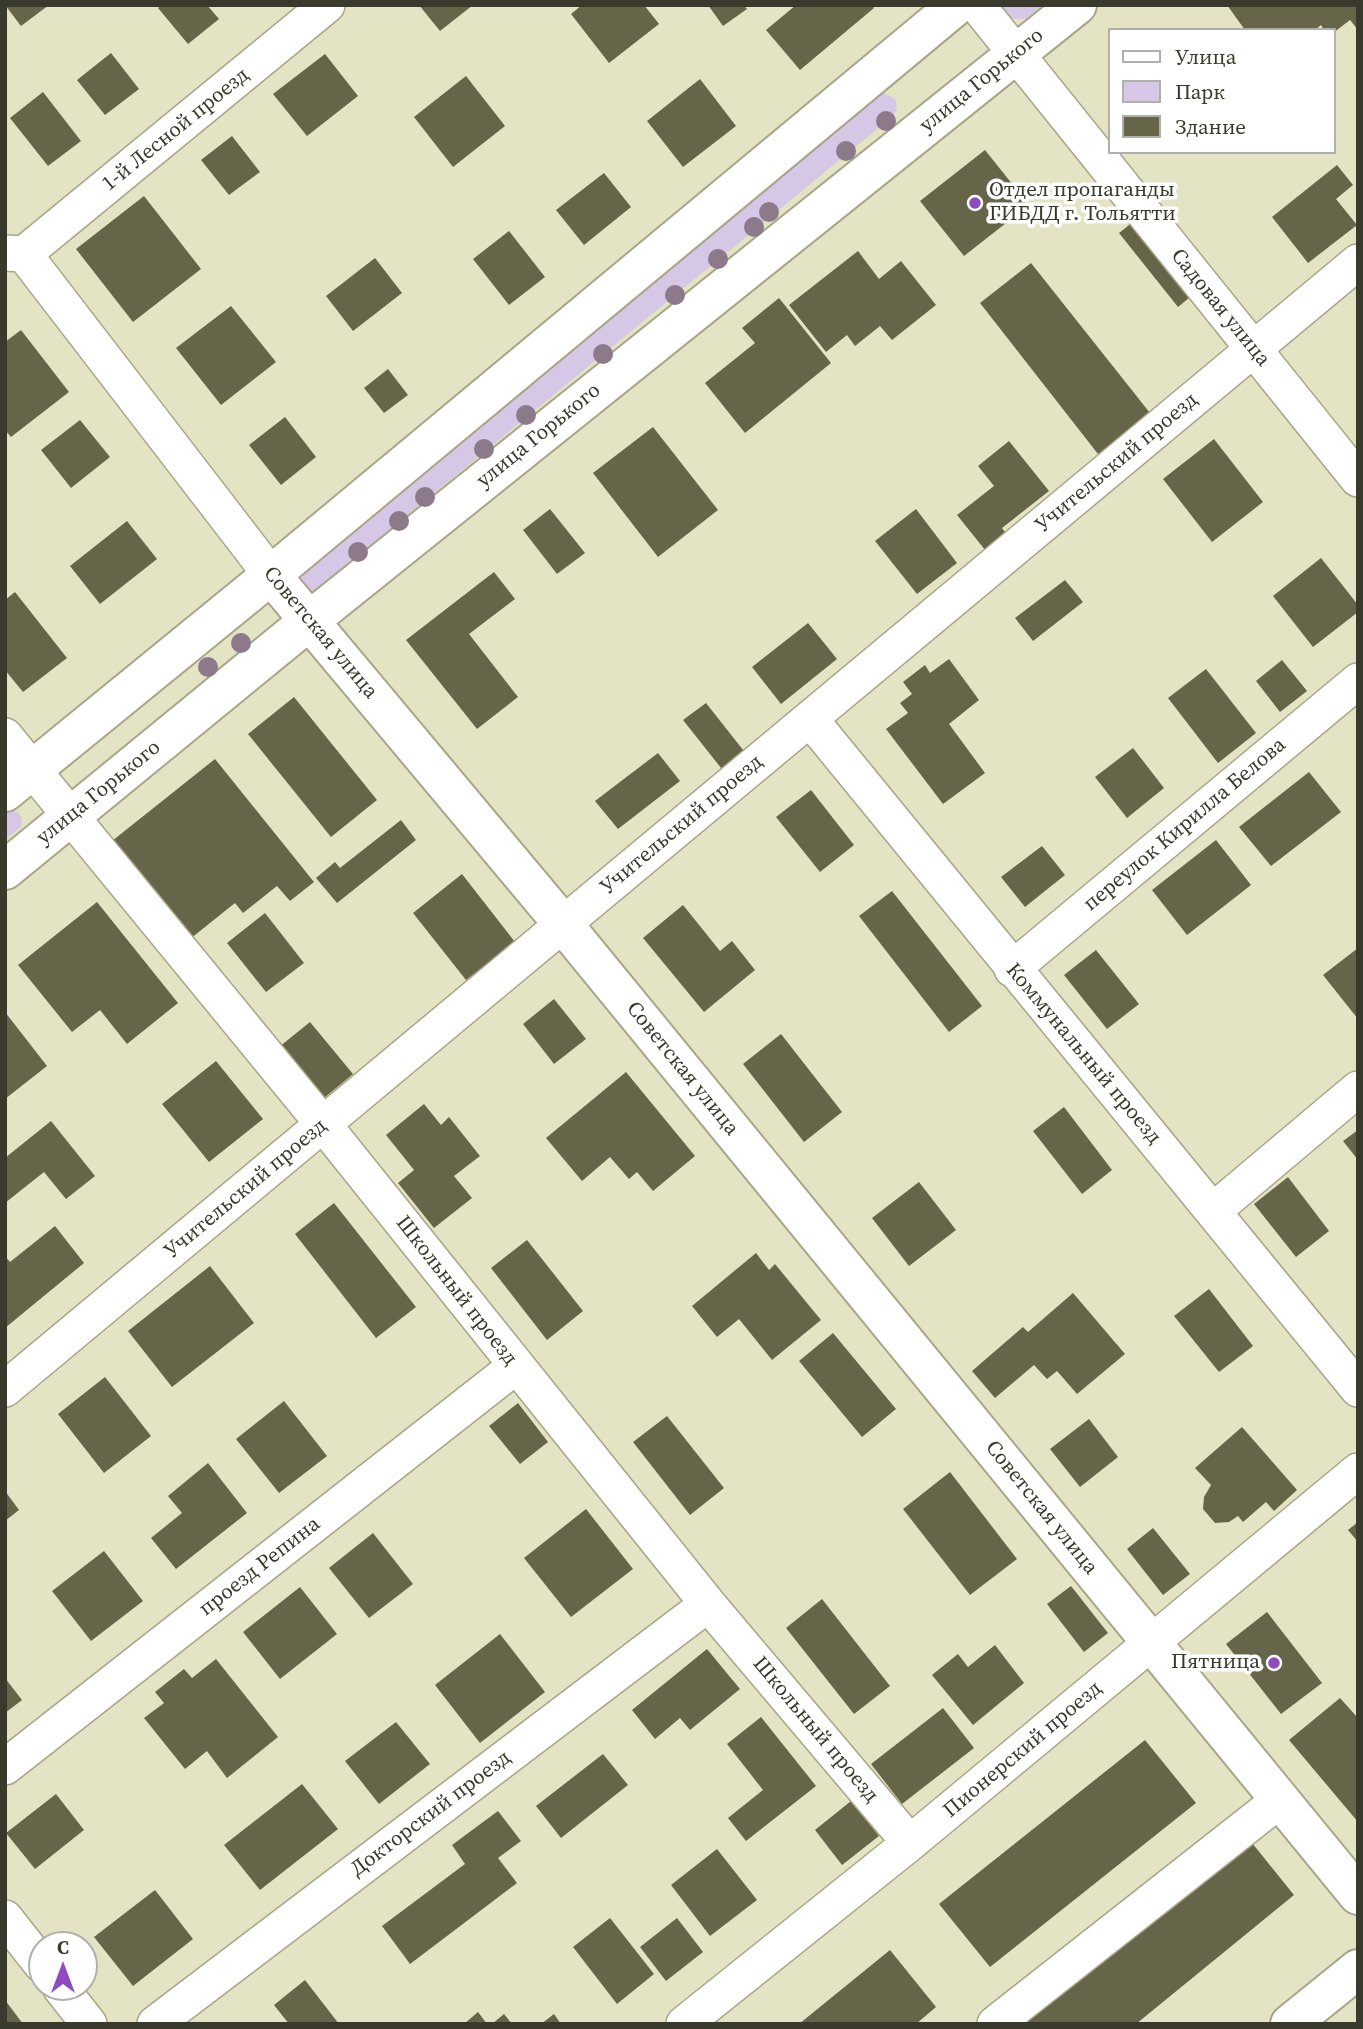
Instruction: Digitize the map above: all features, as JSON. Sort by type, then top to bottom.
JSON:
[{"type":"main road","points":[[19,780],[271,575],[957,5]]},
{"type":"main road","name":"улица Горького","points":[[5,870],[309,621],[1077,5]]},
{"type":"main road","name":"Советская улица","points":[[271,575],[563,924],[1358,1895]]},
{"type":"main road","points":[[1290,2024],[1358,1969]]},
{"type":"street","name":"1-й Лесной проезд","points":[[15,253],[327,5]]},
{"type":"street","name":"Садовая улица","points":[[977,5],[1358,479]]},
{"type":"street","name":"Советская улица","points":[[15,253],[271,575]]},
{"type":"street","name":"Учительский проезд","points":[[5,1389],[1358,262]]},
{"type":"street","name":"переулок Кирилла Белова","points":[[1012,969],[1358,681]]},
{"type":"street","name":"Коммунальный проезд","points":[[810,719],[1358,1390]]},
{"type":"street","name":"Школьный проезд","points":[[5,736],[19,780],[71,817],[323,1124],[708,1604],[910,1843]]},
{"type":"street","points":[[1213,1211],[1358,1088]]},
{"type":"street","name":"проезд Репина","points":[[5,1767],[516,1366]]},
{"type":"street","name":"Пионерский проезд","points":[[684,2024],[910,1843],[1358,1471]]},
{"type":"street","name":"Докторский проезд","points":[[155,2024],[708,1604]]},
{"type":"street","points":[[996,2024],[1281,1799]]},
{"type":"street","points":[[5,1919],[28,1948]]},
{"type":"street","points":[[71,2001],[89,2024]]},
{"type":"green space","points":[[1000,5],[1043,5],[1026,19],[1012,19],[1004,15]]},
{"type":"green space","points":[[884,93],[896,100],[897,109],[893,116],[315,591],[306,592],[295,584],[299,568]]},
{"type":"green space","points":[[5,811],[19,813],[22,819],[21,827],[5,840]]},
{"type":"building","points":[[5,5],[49,5],[21,26]]},
{"type":"building","points":[[161,5],[207,5],[219,19],[188,44],[158,8]]},
{"type":"building","points":[[419,5],[473,5],[440,31]]},
{"type":"building","points":[[582,5],[644,5],[659,24],[609,63],[571,14]]},
{"type":"building","points":[[708,5],[744,5],[747,9],[723,26]]},
{"type":"building","points":[[796,5],[872,5],[874,8],[800,70],[766,30]]},
{"type":"building","points":[[1227,5],[1358,5],[1358,30],[1350,20],[1335,31],[1335,28],[1323,28],[1321,25],[1317,28],[1244,28]]},
{"type":"building","points":[[111,53],[139,89],[105,115],[77,80]]},
{"type":"building","points":[[325,54],[358,96],[307,136],[273,94]]},
{"type":"building","points":[[466,76],[505,126],[453,167],[414,117]]},
{"type":"building","points":[[700,79],[736,126],[683,167],[647,121]]},
{"type":"building","points":[[43,92],[81,141],[48,166],[10,118]]},
{"type":"building","points":[[232,136],[260,172],[229,195],[201,160]]},
{"type":"building","name":"Отдел пропаганды ГИБДД г. Тольятти","points":[[985,150],[1029,205],[964,256],[920,201]]},
{"type":"building","points":[[1337,165],[1353,185],[1336,199],[1357,225],[1308,263],[1272,217]]},
{"type":"building","points":[[604,173],[631,207],[584,245],[556,210]]},
{"type":"building","points":[[144,196],[201,269],[133,322],[76,249]]},
{"type":"building","points":[[1138,218],[1196,292],[1178,307],[1119,233]]},
{"type":"building","points":[[509,231],[545,277],[509,305],[473,259]]},
{"type":"building","points":[[858,251],[879,279],[901,261],[936,305],[892,340],[880,326],[855,346],[847,335],[826,352],[789,305]]},
{"type":"building","points":[[375,258],[402,293],[353,331],[326,296]]},
{"type":"building","points":[[1031,263],[1150,413],[1098,454],[980,303]]},
{"type":"building","points":[[779,298],[831,363],[745,433],[705,383],[755,343],[742,328]]},
{"type":"building","points":[[231,306],[276,362],[221,405],[176,348]]},
{"type":"building","points":[[21,330],[69,392],[11,437],[5,430],[5,342]]},
{"type":"building","points":[[388,369],[408,395],[384,413],[364,388]]},
{"type":"building","points":[[285,417],[316,457],[281,485],[249,445]]},
{"type":"building","points":[[80,420],[110,457],[71,488],[41,450]]},
{"type":"building","points":[[653,427],[718,510],[658,557],[593,473]]},
{"type":"building","points":[[1214,439],[1263,502],[1212,542],[1163,479]]},
{"type":"building","points":[[1009,441],[1049,491],[1002,528],[1014,544],[994,561],[957,515],[994,486],[978,466]]},
{"type":"building","points":[[550,509],[585,553],[557,574],[523,530]]},
{"type":"building","points":[[916,509],[957,563],[917,594],[875,541]]},
{"type":"building","points":[[127,521],[157,559],[100,604],[70,566]]},
{"type":"building","points":[[1321,558],[1358,605],[1358,612],[1313,647],[1273,596]]},
{"type":"building","points":[[494,572],[515,599],[469,634],[518,697],[477,729],[406,640]]},
{"type":"building","points":[[1065,580],[1083,602],[1033,641],[1015,618]]},
{"type":"building","points":[[15,592],[67,658],[23,692],[5,670],[5,600]]},
{"type":"building","points":[[808,623],[837,659],[781,704],[752,667]]},
{"type":"building","points":[[949,659],[979,700],[949,724],[985,773],[943,804],[886,729],[908,713],[900,703],[912,694],[903,682],[925,665],[930,673]]},
{"type":"building","points":[[1282,660],[1307,691],[1280,712],[1256,681]]},
{"type":"building","points":[[1206,669],[1256,733],[1218,763],[1168,698]]},
{"type":"building","points":[[294,697],[377,800],[331,837],[248,734]]},
{"type":"building","points":[[706,703],[747,755],[725,773],[683,720]]},
{"type":"building","points":[[1133,748],[1164,788],[1127,818],[1095,777]]},
{"type":"building","points":[[658,753],[680,781],[618,829],[595,801]]},
{"type":"building","points":[[215,759],[314,882],[290,901],[277,886],[243,913],[235,903],[185,943],[107,845]]},
{"type":"building","points":[[1309,772],[1341,812],[1271,866],[1239,827]]},
{"type":"building","points":[[811,790],[854,845],[820,872],[776,817]]},
{"type":"building","points":[[401,820],[416,840],[337,903],[316,878],[335,862],[340,868]]},
{"type":"building","points":[[1216,840],[1251,885],[1187,935],[1152,890]]},
{"type":"building","points":[[1042,846],[1065,875],[1025,907],[1001,877]]},
{"type":"building","points":[[462,874],[515,942],[466,980],[413,913]]},
{"type":"building","points":[[892,891],[982,1006],[949,1032],[859,916]]},
{"type":"building","points":[[97,902],[178,1003],[127,1044],[100,1010],[72,1032],[18,965]]},
{"type":"building","points":[[683,905],[720,951],[732,941],[755,970],[704,1012],[643,938]]},
{"type":"building","points":[[265,913],[304,963],[266,992],[227,943]]},
{"type":"building","points":[[1358,948],[1358,1019],[1323,975]]},
{"type":"building","points":[[1096,950],[1139,1004],[1107,1029],[1064,975]]},
{"type":"building","points":[[554,999],[586,1039],[554,1064],[523,1024]]},
{"type":"building","points":[[5,1012],[47,1066],[5,1099]]},
{"type":"building","points":[[310,1022],[353,1074],[312,1108],[268,1056]]},
{"type":"building","points":[[781,1034],[842,1112],[804,1142],[743,1064]]},
{"type":"building","points":[[216,1061],[263,1119],[209,1162],[162,1104]]},
{"type":"building","points":[[626,1072],[695,1156],[653,1191],[637,1172],[629,1179],[610,1157],[582,1181],[546,1138]]},
{"type":"building","points":[[424,1104],[441,1125],[449,1117],[480,1156],[454,1176],[472,1198],[434,1228],[398,1183],[414,1170],[386,1135]]},
{"type":"building","points":[[1064,1107],[1112,1170],[1082,1194],[1033,1131]]},
{"type":"building","points":[[51,1121],[95,1176],[66,1199],[44,1172],[5,1203],[5,1158]]},
{"type":"building","points":[[1358,1130],[1358,1160],[1343,1141]]},
{"type":"building","points":[[1288,1177],[1329,1231],[1296,1257],[1254,1204]]},
{"type":"building","points":[[919,1182],[956,1230],[909,1266],[872,1218]]},
{"type":"building","points":[[334,1203],[416,1307],[376,1338],[295,1234]]},
{"type":"building","points":[[55,1226],[84,1263],[5,1328],[5,1256],[10,1262]]},
{"type":"building","points":[[527,1240],[583,1311],[547,1340],[491,1268]]},
{"type":"building","points":[[756,1253],[769,1270],[775,1264],[821,1320],[772,1360],[739,1319],[717,1337],[692,1306]]},
{"type":"building","points":[[210,1266],[254,1323],[172,1387],[128,1331]]},
{"type":"building","points":[[1209,1289],[1253,1346],[1219,1372],[1174,1316]]},
{"type":"building","points":[[1073,1293],[1125,1354],[1077,1394],[1057,1371],[1047,1379],[1034,1365],[995,1398],[972,1371],[1023,1327],[1028,1332]]},
{"type":"building","points":[[833,1333],[896,1409],[862,1437],[799,1361]]},
{"type":"building","points":[[105,1377],[151,1436],[104,1473],[58,1414]]},
{"type":"building","points":[[284,1401],[327,1456],[279,1493],[236,1439]]},
{"type":"building","points":[[518,1403],[548,1442],[520,1464],[489,1426]]},
{"type":"building","points":[[667,1416],[724,1488],[690,1515],[633,1442]]},
{"type":"building","points":[[1089,1419],[1118,1457],[1080,1487],[1050,1449]]},
{"type":"building","points":[[1242,1427],[1297,1490],[1274,1511],[1266,1502],[1243,1522],[1238,1516],[1229,1522],[1215,1523],[1203,1509],[1204,1497],[1211,1485],[1195,1468]]},
{"type":"building","points":[[208,1463],[247,1513],[176,1569],[151,1538],[182,1513],[168,1496]]},
{"type":"building","points":[[950,1472],[1017,1559],[970,1595],[903,1509]]},
{"type":"building","points":[[5,1491],[19,1510],[5,1521]]},
{"type":"building","points":[[586,1509],[633,1569],[571,1617],[524,1558]]},
{"type":"building","points":[[1358,1522],[1358,1542],[1348,1530]]},
{"type":"building","points":[[1153,1528],[1190,1574],[1163,1595],[1127,1549]]},
{"type":"building","points":[[373,1533],[413,1584],[369,1618],[329,1568]]},
{"type":"building","points":[[104,1551],[143,1601],[91,1641],[52,1591]]},
{"type":"building","points":[[1071,1586],[1108,1633],[1084,1652],[1047,1604]]},
{"type":"building","points":[[300,1587],[337,1634],[280,1679],[243,1632]]},
{"type":"building","points":[[822,1599],[890,1686],[854,1714],[786,1628]]},
{"type":"building","name":"Пятница","points":[[1267,1612],[1322,1683],[1281,1714],[1226,1644]]},
{"type":"building","points":[[500,1634],[545,1692],[480,1743],[435,1685]]},
{"type":"building","points":[[995,1645],[1024,1683],[973,1725],[932,1675],[958,1654],[968,1667]]},
{"type":"building","points":[[707,1649],[740,1689],[690,1730],[680,1718],[655,1739],[632,1710]]},
{"type":"building","points":[[216,1659],[278,1737],[227,1778],[207,1751],[185,1769],[144,1718],[164,1703],[155,1692],[184,1669],[192,1678]]},
{"type":"building","points":[[5,1678],[22,1700],[5,1713]]},
{"type":"building","points":[[1340,1698],[1358,1718],[1358,1822],[1289,1740]]},
{"type":"building","points":[[943,1708],[974,1748],[902,1804],[871,1764]]},
{"type":"building","points":[[761,1717],[816,1786],[746,1841],[728,1818],[763,1790],[727,1744]]},
{"type":"building","points":[[396,1722],[430,1764],[379,1804],[345,1761]]},
{"type":"building","points":[[1145,1740],[1196,1803],[990,1967],[939,1904]]},
{"type":"building","points":[[603,1754],[628,1785],[561,1838],[536,1806]]},
{"type":"building","points":[[302,1784],[338,1829],[260,1890],[224,1845]]},
{"type":"building","points":[[56,1794],[84,1830],[35,1869],[6,1833]]},
{"type":"building","points":[[851,1801],[879,1836],[842,1865],[815,1830]]},
{"type":"building","points":[[498,1811],[521,1841],[498,1858],[517,1883],[410,1964],[382,1926],[465,1864],[452,1845]]},
{"type":"building","points":[[1248,1838],[1294,1895],[1136,2024],[1019,2024]]},
{"type":"building","points":[[717,1849],[757,1900],[710,1936],[671,1885]]},
{"type":"building","points":[[155,1890],[193,1939],[133,1986],[98,1942],[98,1934]]},
{"type":"building","points":[[610,1918],[654,1974],[617,2004],[573,1947]]},
{"type":"building","points":[[677,1918],[703,1952],[666,1981],[640,1947]]},
{"type":"building","points":[[890,1950],[936,2007],[916,2024],[799,2024]]},
{"type":"building","points":[[305,1980],[339,2024],[289,2024],[274,2005]]},
{"type":"building","points":[[5,2000],[23,2024],[5,2024]]},
{"type":"building","points":[[478,2012],[487,2024],[464,2024]]},
{"type":"building","points":[[504,2014],[512,2024],[492,2024]]},
{"type":"building","points":[[554,2014],[561,2024],[541,2024]]},
{"type":"place","name":"Отдел пропаганды ГИБДД г. Тольятти","points":[[975,203]]},
{"type":"place","name":"Пятница","points":[[1274,1663]]}]
